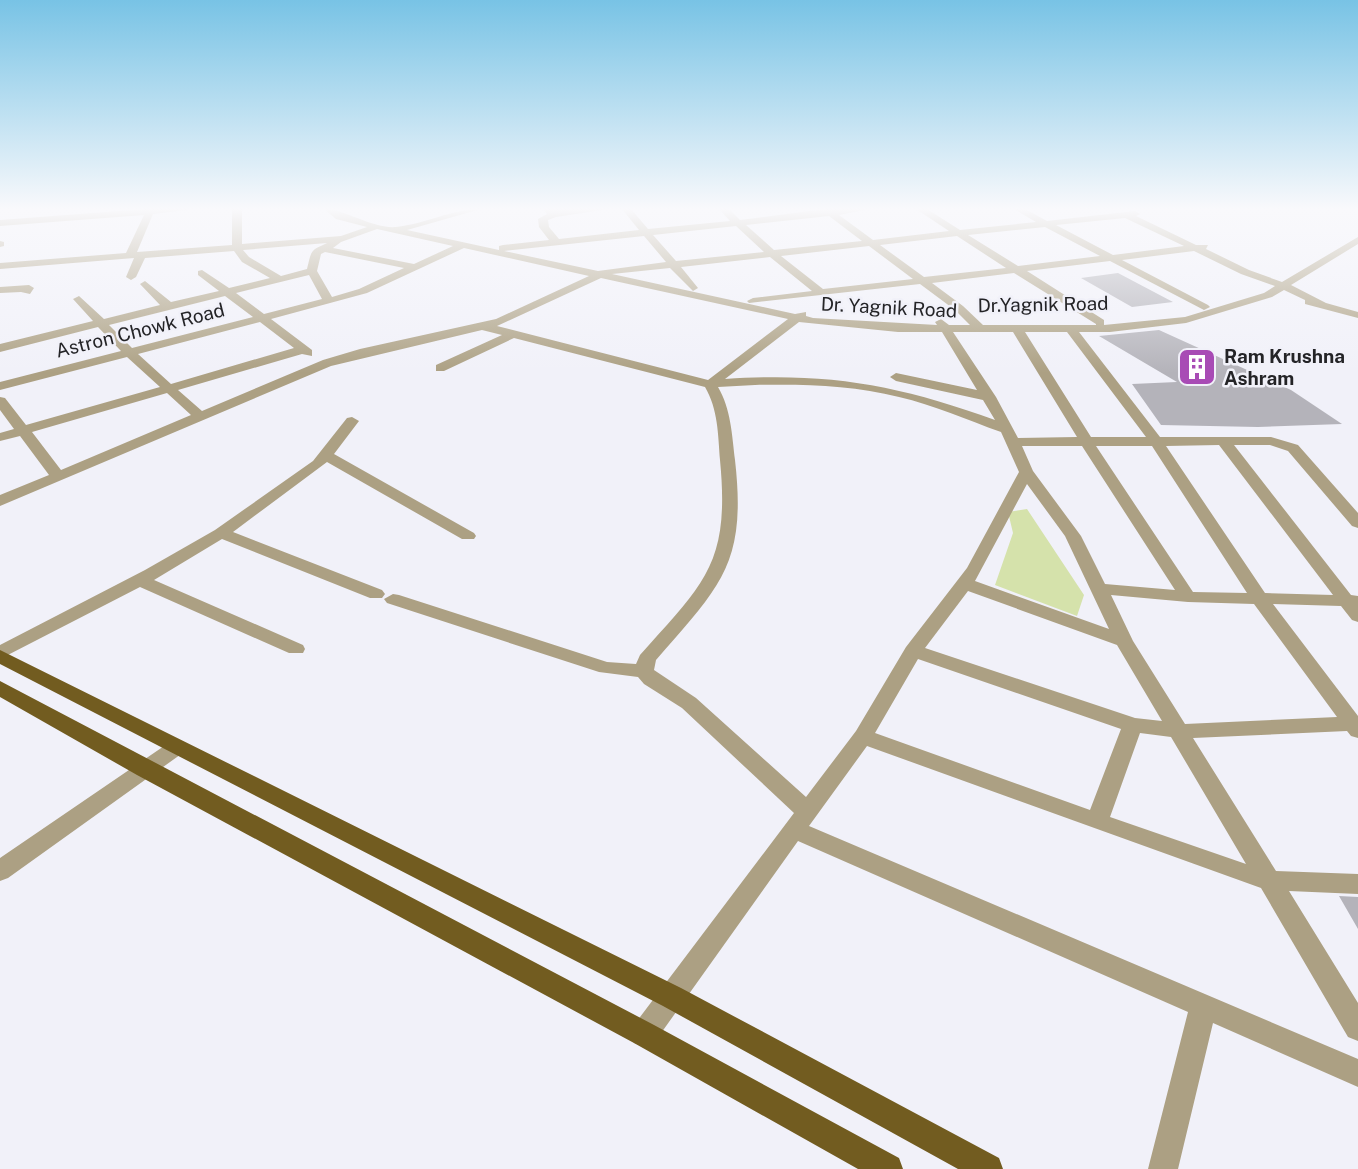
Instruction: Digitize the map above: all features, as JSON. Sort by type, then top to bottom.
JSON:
[{"type":"main road","points":[[0,654],[177,747],[672,997],[988,1169]]},
{"type":"main road","points":[[0,688],[145,769],[645,1034],[888,1169]]},
{"type":"street","points":[[0,266],[34,264]]},
{"type":"street","points":[[0,290],[28,290],[42,264]]},
{"type":"street","points":[[131,277],[133,264]]},
{"type":"street","points":[[256,264],[279,279]]},
{"type":"street","points":[[313,264],[312,271],[329,301]]},
{"type":"street","points":[[397,264],[414,267]]},
{"type":"street","name":"Astron Chowk Road","points":[[0,386],[329,301],[363,291],[422,264]]},
{"type":"street","name":"Dr. Yagnik Road","points":[[553,264],[859,326],[978,325],[1017,329],[1138,326],[1186,320],[1268,295],[1279,281],[1313,264]]},
{"type":"street","points":[[577,264],[753,301],[800,315]]},
{"type":"street","points":[[0,501],[327,363],[360,353],[486,327],[516,316],[598,273],[669,264]]},
{"type":"street","points":[[673,264],[693,288]]},
{"type":"street","points":[[784,264],[820,292]]},
{"type":"street","points":[[897,264],[978,325]]},
{"type":"street","points":[[1008,264],[1100,322]]},
{"type":"street","points":[[753,301],[1063,264]]},
{"type":"street","points":[[1120,264],[1204,307]]},
{"type":"street","points":[[1238,264],[1279,281],[1321,304]]},
{"type":"street","name":"Dr.Yagnik Road","points":[[978,325],[1100,322],[1169,315],[1247,294],[1279,281],[1306,264]]},
{"type":"street","points":[[0,348],[312,271]]},
{"type":"street","points":[[202,273],[302,350],[327,363]]},
{"type":"street","points":[[145,284],[169,307]]},
{"type":"street","points":[[1268,295],[1321,304],[1358,315]]},
{"type":"street","points":[[79,299],[201,417]]},
{"type":"street","points":[[710,384],[800,315]]},
{"type":"street","points":[[943,325],[989,397],[1026,472],[1073,536],[1124,641],[1358,1028]]},
{"type":"street","points":[[486,327],[710,384],[808,381],[868,387],[914,398],[1010,436],[1086,440],[1271,441],[1293,448],[1358,523]]},
{"type":"street","points":[[1071,328],[1155,440],[1259,598],[1356,726]]},
{"type":"street","points":[[1017,329],[1188,597]]},
{"type":"street","points":[[440,368],[513,334]]},
{"type":"street","points":[[0,437],[302,350]]},
{"type":"street","points":[[896,377],[989,397]]},
{"type":"street","points":[[644,671],[647,659],[715,578],[728,533],[729,472],[721,403],[710,384]]},
{"type":"street","points":[[0,401],[58,476]]},
{"type":"street","points":[[0,654],[140,580],[221,533],[318,464],[352,421]]},
{"type":"street","points":[[1222,440],[1352,601],[1358,616]]},
{"type":"street","points":[[325,455],[468,536]]},
{"type":"street","points":[[645,1034],[863,736],[913,651],[995,534],[1026,472]]},
{"type":"street","points":[[221,533],[385,597],[606,668],[644,671],[651,679],[689,703],[802,821],[1203,1007],[1358,1073]]},
{"type":"street","points":[[140,580],[296,649]]},
{"type":"street","points":[[963,583],[1124,641]]},
{"type":"street","points":[[1099,589],[1188,597],[1352,601]]},
{"type":"street","points":[[913,651],[1133,725],[1180,731],[1356,726]]},
{"type":"street","points":[[1097,822],[1133,725]]},
{"type":"street","points":[[863,736],[1268,881],[1358,884]]},
{"type":"street","points":[[0,871],[177,747]]},
{"type":"street","points":[[1163,1169],[1203,1007]]},
{"type":"green space","points":[[1027,509],[1084,595],[1077,616],[995,585],[1013,533],[1008,512]]},
{"type":"building","points":[[1118,273],[1173,302],[1132,307],[1081,278]]},
{"type":"building","name":"Ram Krushna Ashram","points":[[1159,330],[1291,390],[1342,424],[1258,427],[1161,425],[1132,384],[1177,382],[1099,336]]},
{"type":"building","points":[[1339,896],[1358,897],[1358,929]]},
{"type":"place","name":"Ram Krushna Ashram","points":[[1197,367]]}]
